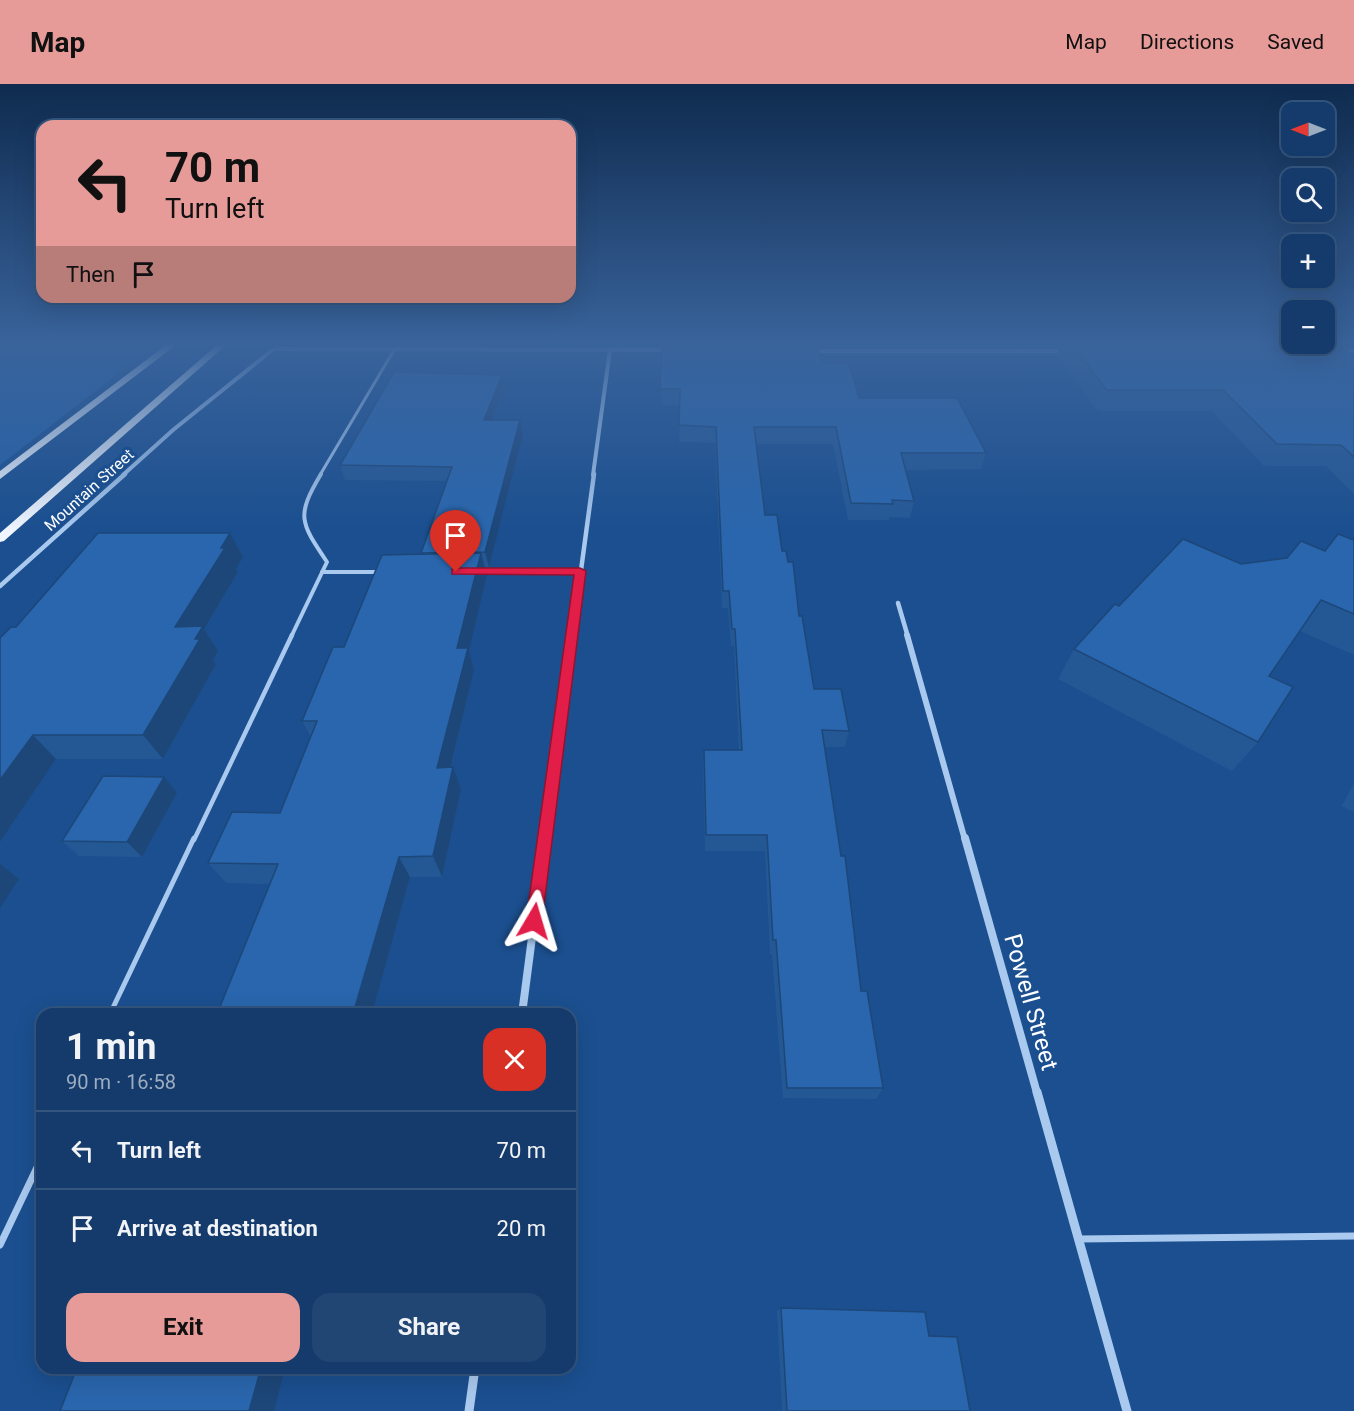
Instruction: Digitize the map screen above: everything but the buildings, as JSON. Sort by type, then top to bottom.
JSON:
[{"type":"main road","points":[[0,476],[91,407]]},
{"type":"main road","points":[[0,539],[151,407]]},
{"type":"street","name":"Mountain Street","points":[[0,586],[172,430],[201,407]]},
{"type":"street","points":[[523,1008],[602,407]]},
{"type":"street","name":"Powell Street","points":[[898,603],[1127,1411]]},
{"type":"street","points":[[469,1411],[474,1374]]},
{"type":"lane","points":[[113,1008],[327,562],[310,537],[303,520],[305,501],[360,407]]},
{"type":"lane","points":[[474,572],[580,571]]},
{"type":"lane","points":[[322,572],[381,572]]},
{"type":"lane","points":[[0,1245],[36,1170]]},
{"type":"lane","points":[[1077,1239],[1354,1236]]},
{"type":"shaded area","points":[[0,407],[75,407],[0,465]]},
{"type":"route","points":[[456,572],[580,571],[534,921]]}]
